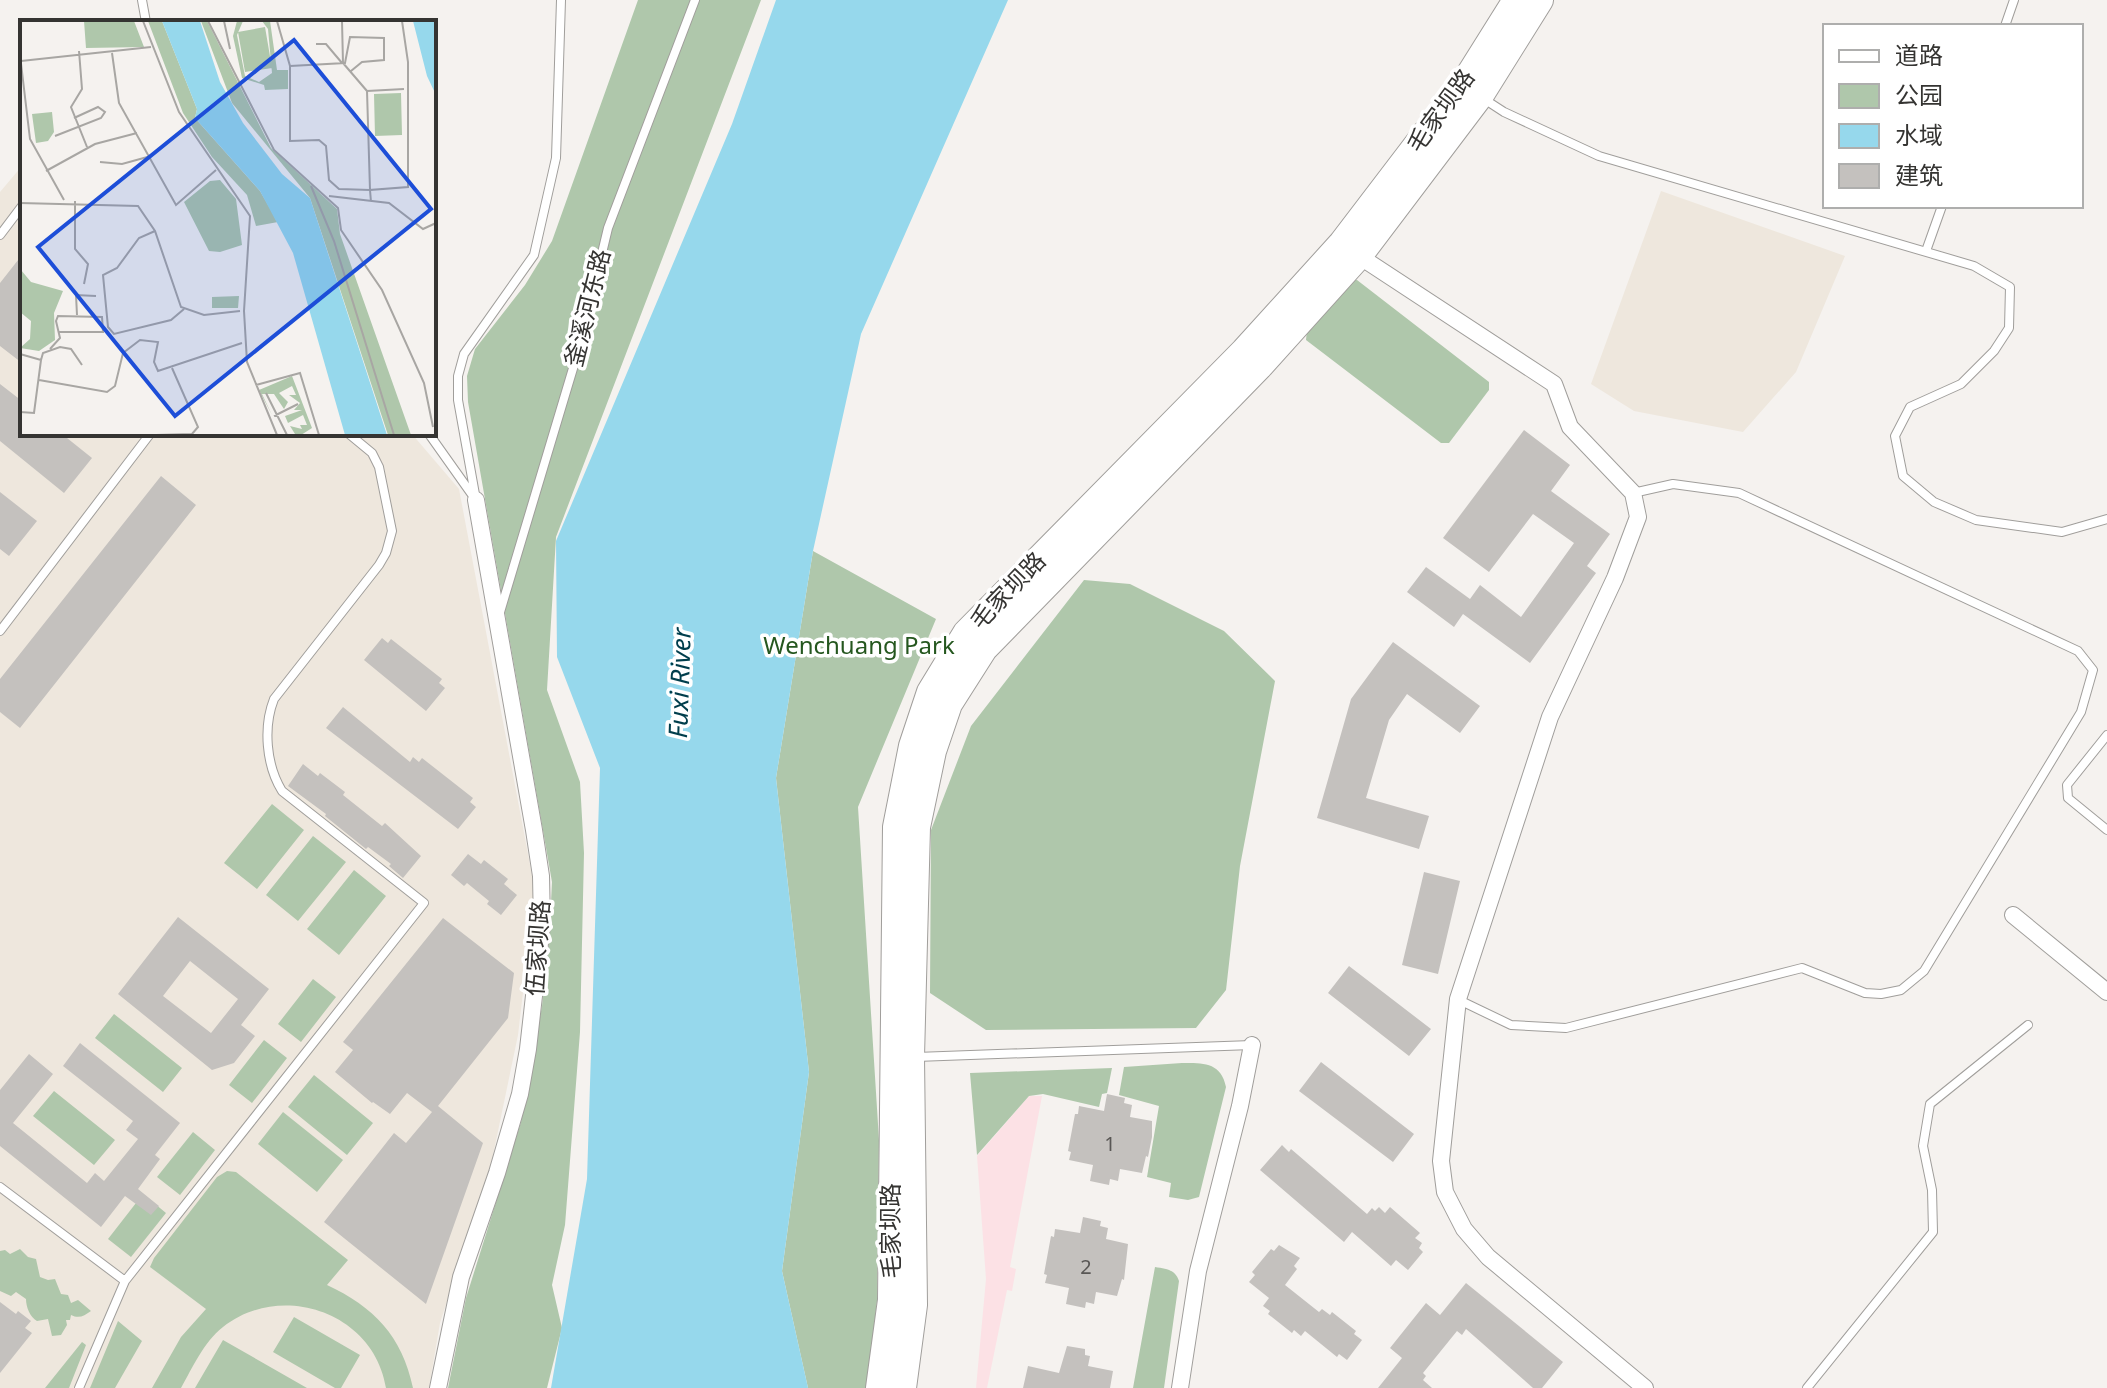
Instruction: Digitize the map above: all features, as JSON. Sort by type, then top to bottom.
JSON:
[{"type":"main road","name":"毛家坝路","points":[[879,1388],[891,1300],[896,827],[912,746],[930,692],[966,633],[1244,351],[1342,243],[1464,83],[1516,0]]},
{"type":"main road","name":"毛家坝路","points":[[903,1388],[914,1305],[911,1057],[917,827],[933,751],[949,704],[984,649],[1259,367],[1359,256],[1480,96],[1540,0]]},
{"type":"street","points":[[1359,256],[1554,384],[1570,427],[1633,493],[1638,517],[1615,578],[1550,717],[1458,999],[1441,1161],[1445,1192],[1464,1229],[1488,1257],[1645,1388]]},
{"type":"street","name":"伍家坝路","points":[[438,1388],[461,1277],[520,1094],[542,925],[539,861],[476,500]]},
{"type":"street","points":[[2013,915],[2107,992]]},
{"type":"street","points":[[1181,1388],[1198,1271],[1240,1106],[1252,1045]]},
{"type":"lane","points":[[142,0],[146,20]]},
{"type":"lane","points":[[476,500],[458,400],[458,376],[464,354],[534,255],[556,158],[561,0]]},
{"type":"lane","name":"釜溪河东路","points":[[498,622],[580,345],[608,228],[695,0]]},
{"type":"lane","points":[[2006,24],[2014,0]]},
{"type":"lane","points":[[1480,96],[1504,112],[1599,156],[1974,266],[2010,287],[2009,328],[1994,351],[1961,384],[1910,407],[1895,436],[1903,476],[1934,502],[1976,520],[2062,532],[2107,519]]},
{"type":"lane","points":[[1926,251],[1941,208]]},
{"type":"lane","points":[[0,235],[20,209]]},
{"type":"lane","points":[[0,631],[148,436]]},
{"type":"lane","points":[[79,1388],[125,1281],[424,903],[282,791],[272,768],[267,723],[274,699],[379,565],[390,542],[392,531],[379,467],[372,453],[351,436]]},
{"type":"lane","points":[[430,436],[476,500]]},
{"type":"lane","points":[[1458,999],[1511,1025],[1566,1028],[1802,968],[1865,993],[1901,990],[1924,971],[2081,712],[2093,670],[2078,651],[1739,493],[1673,484],[1633,493]]},
{"type":"lane","points":[[2107,735],[2067,785],[2066,792],[2068,798],[2107,830]]},
{"type":"lane","points":[[1807,1388],[1933,1232],[1932,1190],[1923,1146],[1930,1104],[2028,1025]]},
{"type":"lane","points":[[911,1057],[1252,1045]]},
{"type":"lane","points":[[0,1187],[125,1281]]},
{"type":"shaded area","points":[[20,168],[20,436],[414,436],[459,489],[535,891],[518,1035],[492,1160],[440,1323],[429,1388],[0,1388],[0,192]]},
{"type":"shaded area","points":[[1661,191],[1845,256],[1796,372],[1743,432],[1634,411],[1591,384]]},
{"type":"shaded area","points":[[1029,1096],[1042,1096],[1010,1267],[1016,1269],[1012,1291],[1007,1290],[987,1388],[976,1388],[986,1279],[977,1156]]},
{"type":"green space","points":[[638,0],[761,0],[556,537],[547,690],[580,782],[584,853],[580,1032],[565,1225],[552,1285],[562,1328],[547,1388],[448,1388],[466,1298],[521,1122],[542,1006],[552,882],[468,402],[467,376],[475,349],[525,285],[552,241]]},
{"type":"green space","points":[[1357,280],[1489,382],[1489,390],[1449,443],[1441,443],[1306,340],[1307,330],[1347,281]]},
{"type":"green space","name":"Wenchuang Park","points":[[813,551],[936,619],[858,807],[879,1140],[877,1301],[867,1388],[808,1388],[782,1271],[809,1072],[776,778]]},
{"type":"green space","points":[[1084,580],[1130,584],[1224,631],[1275,681],[1240,866],[1226,990],[1196,1028],[986,1030],[930,993],[931,830],[971,726]]},
{"type":"green space","points":[[272,804],[304,830],[257,889],[224,863]]},
{"type":"green space","points":[[313,836],[346,862],[298,921],[266,895]]},
{"type":"green space","points":[[354,870],[386,896],[339,955],[307,929]]},
{"type":"green space","points":[[313,979],[336,997],[301,1042],[278,1024]]},
{"type":"green space","points":[[114,1014],[182,1068],[163,1092],[95,1038]]},
{"type":"green space","points":[[264,1040],[287,1058],[252,1103],[229,1085]]},
{"type":"green space","points":[[1182,1063],[1215,1068],[1226,1087],[1199,1197],[1188,1200],[1169,1197],[1171,1183],[1147,1177],[1159,1106],[1119,1095],[1124,1067]]},
{"type":"green space","points":[[1112,1068],[1107,1093],[1102,1094],[1099,1107],[1043,1094],[1029,1096],[977,1155],[970,1073]]},
{"type":"green space","points":[[314,1075],[373,1123],[347,1155],[288,1107]]},
{"type":"green space","points":[[54,1091],[115,1140],[94,1165],[33,1116]]},
{"type":"green space","points":[[283,1112],[343,1160],[317,1192],[258,1144]]},
{"type":"green space","points":[[193,1132],[215,1150],[180,1195],[157,1177]]},
{"type":"green space","points":[[227,1171],[236,1172],[348,1260],[327,1285],[359,1303],[384,1325],[402,1353],[413,1388],[386,1388],[378,1362],[364,1340],[344,1323],[322,1312],[297,1306],[271,1306],[246,1313],[223,1327],[210,1340],[181,1388],[152,1388],[181,1337],[206,1309],[150,1267],[217,1177]]},
{"type":"green space","points":[[143,1194],[166,1213],[131,1257],[108,1239]]},
{"type":"green space","points":[[20,1249],[28,1257],[36,1259],[40,1277],[55,1279],[61,1294],[68,1295],[71,1303],[78,1300],[91,1311],[77,1317],[71,1315],[61,1335],[52,1336],[48,1319],[37,1321],[32,1317],[26,1299],[16,1292],[11,1296],[0,1291],[0,1251],[10,1254]]},
{"type":"green space","points":[[1155,1267],[1173,1272],[1179,1281],[1164,1388],[1133,1388]]},
{"type":"green space","points":[[294,1317],[360,1355],[341,1388],[335,1388],[273,1352]]},
{"type":"green space","points":[[118,1321],[142,1341],[115,1388],[90,1388]]},
{"type":"green space","points":[[223,1340],[307,1388],[195,1388]]},
{"type":"green space","points":[[82,1342],[86,1345],[69,1388],[45,1388]]},
{"type":"water","name":"Fuxi River","points":[[776,0],[1008,0],[861,334],[813,551],[776,778],[809,1072],[782,1271],[808,1388],[551,1388],[587,1179],[600,768],[557,657],[556,541],[732,124]]},
{"type":"building","points":[[20,258],[20,361],[0,346],[0,283]]},
{"type":"building","points":[[0,384],[20,399],[20,436],[64,436],[92,458],[64,493],[0,441]]},
{"type":"building","points":[[1524,430],[1570,465],[1551,491],[1610,534],[1587,566],[1596,573],[1530,663],[1463,614],[1454,627],[1407,592],[1426,567],[1470,599],[1480,585],[1521,617],[1574,543],[1533,514],[1489,572],[1443,538]]},
{"type":"building","points":[[161,476],[196,505],[20,728],[0,712],[0,679]]},
{"type":"building","points":[[0,492],[37,521],[9,556],[0,549]]},
{"type":"building","points":[[382,638],[388,643],[391,639],[442,679],[439,683],[445,688],[426,711],[364,660]]},
{"type":"building","points":[[1393,642],[1480,706],[1460,733],[1407,694],[1389,720],[1366,798],[1429,816],[1419,849],[1317,818],[1351,699]]},
{"type":"building","points":[[343,707],[410,762],[413,757],[419,762],[422,758],[473,798],[470,802],[476,807],[458,829],[326,728]]},
{"type":"building","points":[[303,764],[345,792],[343,795],[382,826],[385,823],[421,856],[403,878],[389,866],[391,864],[368,847],[366,849],[288,786]]},
{"type":"building","points":[[468,854],[481,864],[484,860],[508,879],[504,884],[517,895],[501,915],[467,883],[464,886],[451,875]]},
{"type":"building","points":[[1424,872],[1460,881],[1438,974],[1402,965]]},
{"type":"building","points":[[178,917],[269,989],[241,1025],[255,1036],[234,1063],[212,1070],[118,994]],"holes":[[[190,961],[238,999],[211,1033],[163,996]]]},
{"type":"building","points":[[443,918],[514,973],[508,1018],[438,1106],[483,1143],[426,1304],[324,1222],[394,1133],[406,1143],[432,1112],[407,1093],[390,1114],[335,1072],[353,1050],[343,1042]]},
{"type":"building","points":[[1349,966],[1431,1029],[1409,1056],[1328,993]]},
{"type":"building","points":[[80,1043],[180,1123],[155,1155],[160,1159],[138,1189],[159,1206],[151,1215],[125,1196],[101,1227],[0,1146],[0,1090],[29,1054],[53,1074],[13,1123],[87,1183],[95,1173],[104,1181],[138,1139],[126,1130],[133,1121],[63,1066]]},
{"type":"building","points":[[1321,1062],[1414,1134],[1393,1162],[1299,1091]]},
{"type":"building","points":[[1107,1094],[1125,1098],[1124,1103],[1132,1105],[1130,1117],[1152,1121],[1152,1137],[1142,1173],[1120,1169],[1118,1181],[1110,1179],[1109,1185],[1090,1181],[1093,1165],[1069,1160],[1071,1152],[1068,1151],[1079,1106],[1104,1111]]},
{"type":"building","points":[[1282,1145],[1289,1152],[1291,1149],[1367,1214],[1372,1208],[1375,1211],[1379,1207],[1385,1213],[1390,1207],[1420,1233],[1415,1238],[1422,1243],[1419,1248],[1423,1252],[1408,1270],[1396,1260],[1391,1266],[1352,1232],[1344,1242],[1260,1170]]},
{"type":"building","points":[[1083,1217],[1101,1221],[1100,1226],[1108,1228],[1106,1239],[1128,1244],[1124,1280],[1117,1296],[1096,1292],[1094,1304],[1086,1302],[1085,1308],[1066,1304],[1069,1288],[1045,1283],[1047,1275],[1044,1274],[1055,1229],[1080,1233]]},
{"type":"building","points":[[1279,1245],[1300,1258],[1294,1266],[1297,1269],[1285,1285],[1319,1312],[1322,1309],[1330,1315],[1332,1312],[1356,1331],[1354,1334],[1362,1340],[1347,1360],[1339,1354],[1337,1357],[1305,1331],[1301,1336],[1294,1330],[1292,1333],[1268,1314],[1270,1311],[1263,1306],[1269,1298],[1249,1282],[1255,1275],[1252,1272],[1271,1249],[1274,1251]]},
{"type":"building","points":[[1466,1283],[1563,1362],[1542,1388],[1533,1388],[1466,1329],[1462,1335],[1457,1331],[1423,1373],[1426,1376],[1423,1380],[1432,1388],[1378,1388],[1402,1358],[1390,1348],[1426,1303],[1440,1315]]},
{"type":"building","points":[[0,1302],[31,1321],[25,1328],[32,1333],[0,1373]]},
{"type":"building","points":[[1067,1346],[1085,1349],[1085,1355],[1090,1356],[1088,1366],[1113,1371],[1110,1388],[1023,1388],[1028,1366],[1059,1373]]}]
